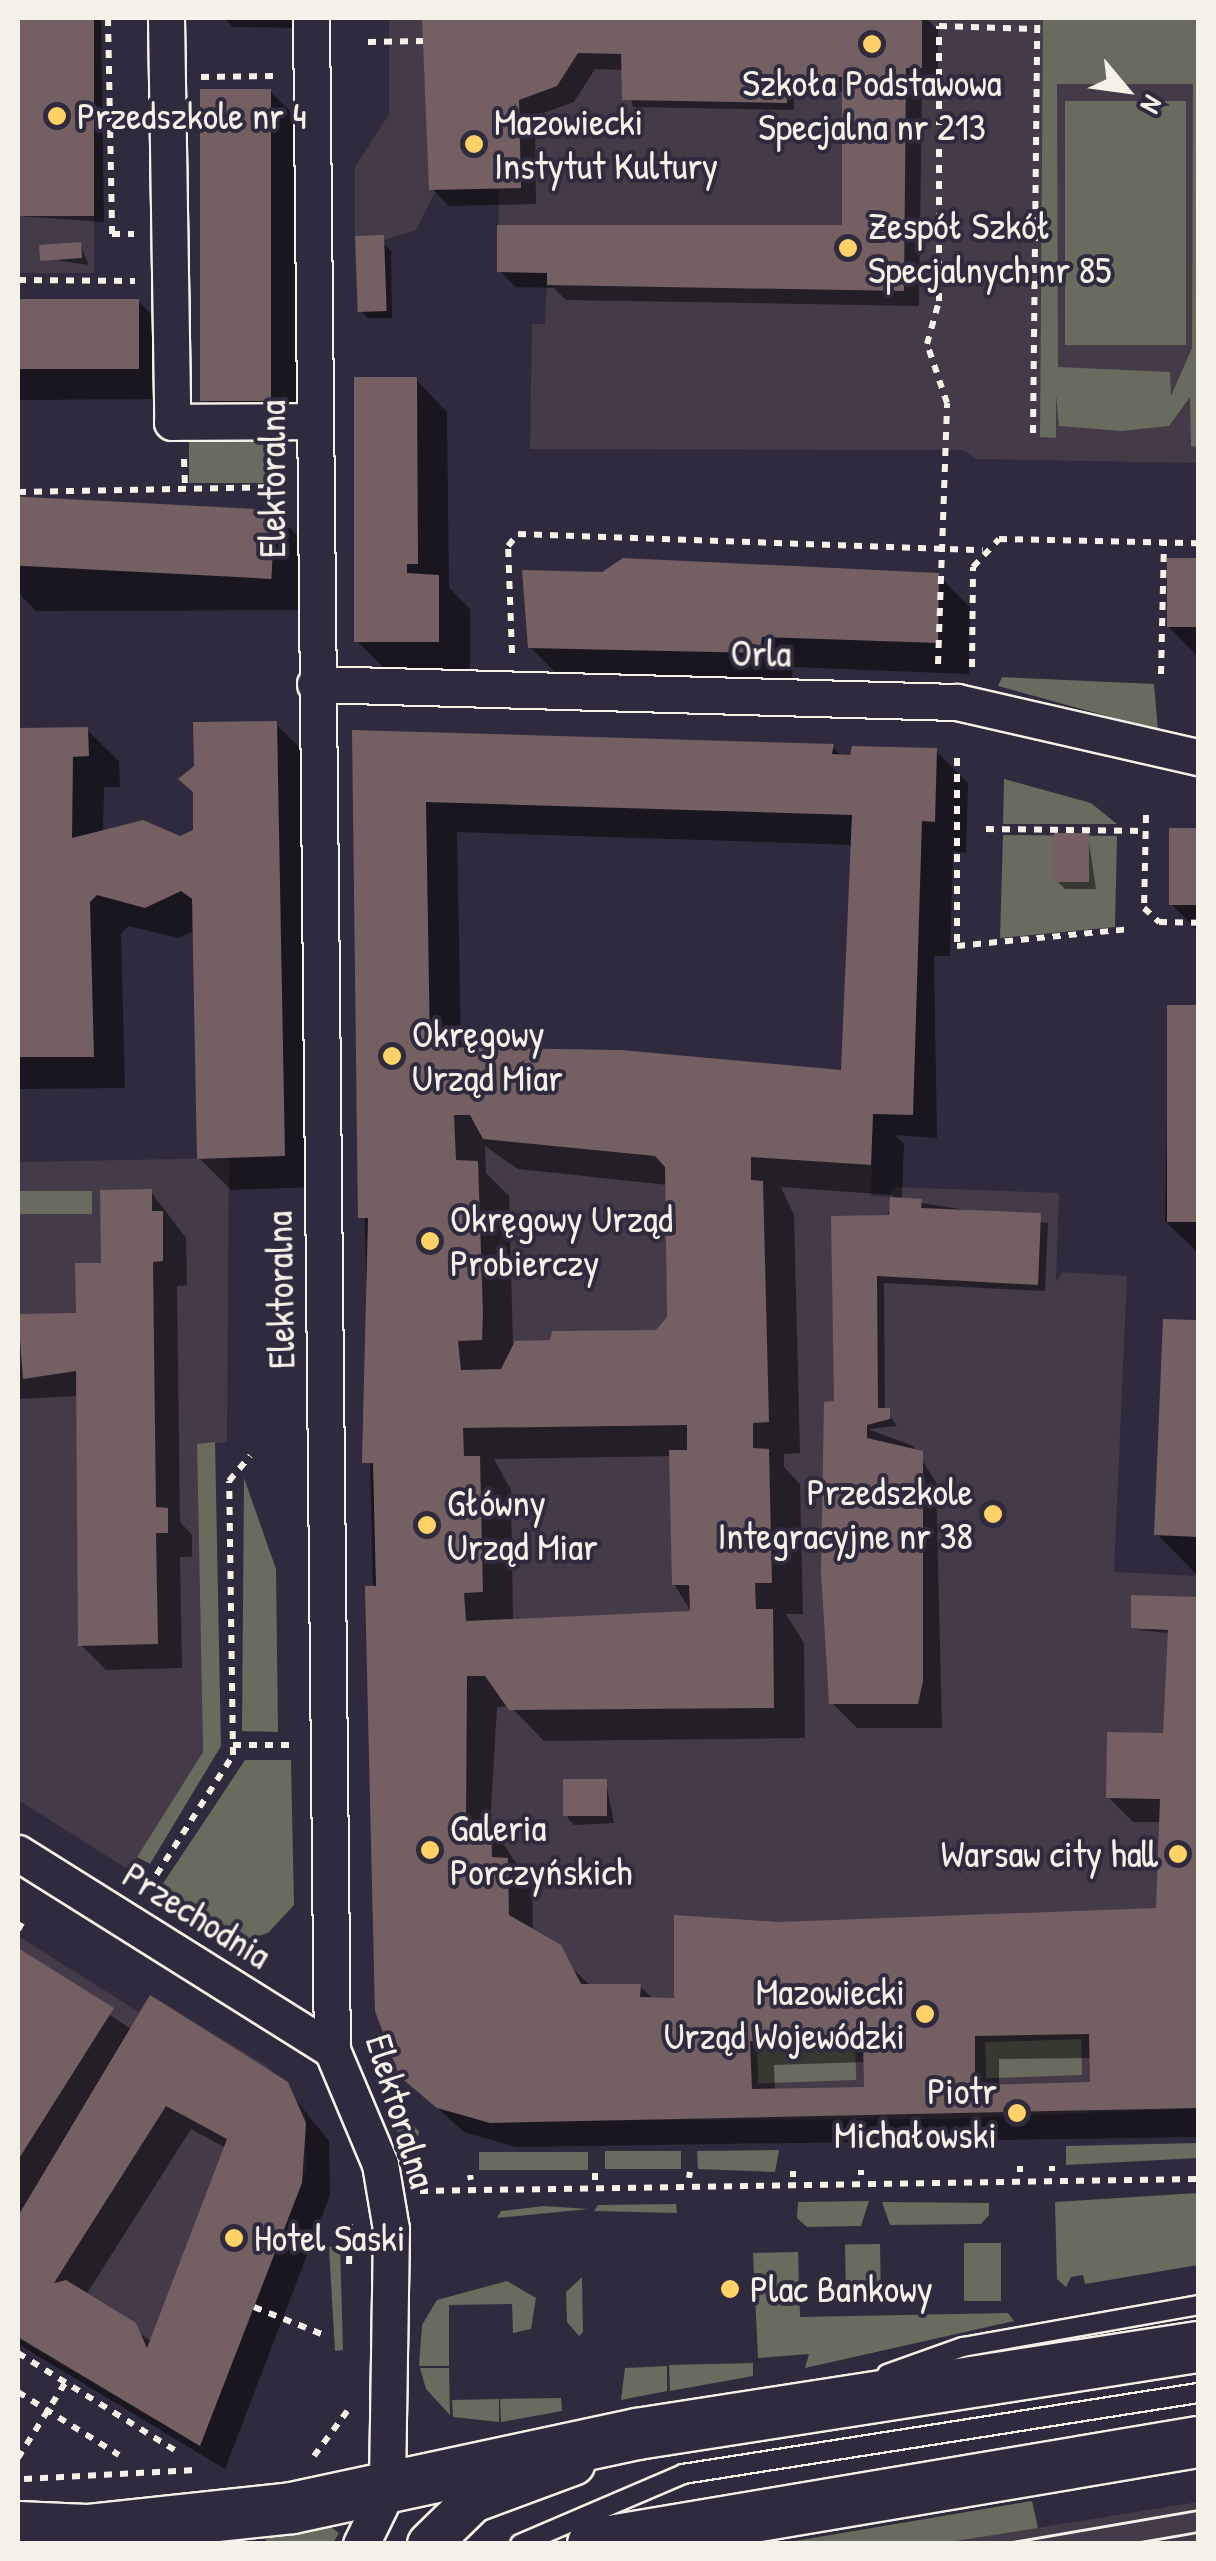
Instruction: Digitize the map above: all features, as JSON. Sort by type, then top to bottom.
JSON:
[{"type":"main road","points":[[18,2527],[185,2523],[387,2491],[637,2434],[1198,2347]]},
{"type":"main road","points":[[593,2544],[1198,2442]]},
{"type":"street","points":[[166,18],[172,422],[315,421]]},
{"type":"street","name":"Elektoralna","points":[[312,18],[315,684],[332,2050],[380,2164],[391,2229],[387,2491],[361,2544]]},
{"type":"street","name":"Orla","points":[[315,684],[958,702],[1198,757]]},
{"type":"street","name":"Przechodnia","points":[[18,1853],[332,2050]]},
{"type":"street","points":[[430,2544],[473,2502],[637,2434]]},
{"type":"lane","points":[[785,2409],[963,2348],[1198,2305]]},
{"type":"lane","points":[[520,2544],[683,2474],[1198,2392]]},
{"type":"path","points":[[108,18],[112,234],[170,235]]},
{"type":"path","points":[[1034,433],[1037,18]]},
{"type":"path","points":[[935,670],[943,656],[947,403],[927,344],[939,301],[939,26],[1037,29]]},
{"type":"path","points":[[368,42],[423,41]]},
{"type":"path","points":[[167,78],[280,76]]},
{"type":"path","points":[[18,280],[171,281]]},
{"type":"path","points":[[18,492],[284,487]]},
{"type":"path","points":[[512,657],[508,546],[518,534],[944,542],[984,550]]},
{"type":"path","points":[[972,670],[973,567],[984,550],[999,539],[1198,543]]},
{"type":"path","points":[[1161,674],[1164,542]]},
{"type":"path","points":[[957,758],[957,946],[1129,929]]},
{"type":"path","points":[[1146,815],[1144,908],[1158,922],[1198,923]]},
{"type":"path","points":[[986,829],[1146,830]]},
{"type":"path","points":[[148,1888],[233,1745],[230,1481],[250,1456]]},
{"type":"path","points":[[233,1745],[290,1745]]},
{"type":"path","points":[[18,1930],[25,1917]]},
{"type":"path","points":[[415,2192],[1198,2179]]},
{"type":"path","points":[[350,2277],[348,2222],[361,2206]]},
{"type":"path","points":[[254,2308],[324,2335]]},
{"type":"path","points":[[18,2352],[176,2452]]},
{"type":"path","points":[[18,2458],[66,2383]]},
{"type":"path","points":[[18,2392],[119,2455]]},
{"type":"path","points":[[299,2464],[334,2437],[352,2395]]},
{"type":"path","points":[[18,2480],[215,2473]]},
{"type":"shaded area","name":"Przedszkole nr 4","points":[[18,18],[94,18],[94,273],[18,273]]},
{"type":"shaded area","name":"Zespół Szkół Specjalnych nr 85","points":[[389,18],[1198,18],[1198,463],[976,459],[963,450],[530,449],[532,324],[545,324],[547,273],[497,272],[499,189],[436,190],[416,230],[385,240],[355,236],[355,167],[389,114]]},
{"type":"shaded area","points":[[356,1095],[873,1110],[871,1196],[890,1197],[892,1187],[1059,1193],[1056,1282],[1062,1272],[1127,1276],[1114,1572],[1198,1576],[1198,2108],[950,2119],[489,2121],[437,2108],[399,2076],[375,2011],[365,1586],[376,1585],[373,1464],[362,1463],[368,1218],[358,1218]]},
{"type":"shaded area","points":[[229,1158],[227,1442],[197,1445],[203,1752],[129,1870],[18,1800],[18,1162]]},
{"type":"shaded area","name":"Hotel Saski","points":[[18,1936],[139,2012],[150,1995],[267,2066],[305,2113],[306,2170],[200,2446],[18,2339]]},
{"type":"shaded area","points":[[1198,2502],[1198,2541],[943,2543]]},
{"type":"green space","points":[[1043,18],[1198,18],[1198,447],[1191,446],[1190,397],[1169,426],[1122,431],[1059,426],[1056,395],[1056,438],[1040,437]],"holes":[[[1057,84],[1193,84],[1192,348],[1171,396],[1170,372],[1058,367]]]},
{"type":"green space","points":[[1065,101],[1186,101],[1186,345],[1065,345]]},
{"type":"green space","points":[[189,433],[274,433],[274,483],[189,483]]},
{"type":"green space","points":[[1002,677],[1154,684],[1158,730],[998,686]]},
{"type":"green space","points":[[1004,779],[1091,803],[1117,824],[1003,824]]},
{"type":"green space","points":[[1003,835],[1117,836],[1115,927],[1000,938]]},
{"type":"green space","points":[[18,1191],[92,1191],[92,1214],[18,1214]]},
{"type":"green space","points":[[215,1442],[221,1746],[150,1864],[137,1857],[203,1752],[197,1444]]},
{"type":"green space","points":[[244,1478],[276,1569],[278,1732],[242,1731]]},
{"type":"green space","points":[[245,1760],[291,1760],[294,1905],[268,1933],[248,1939],[160,1888]]},
{"type":"green space","points":[[1081,2039],[1082,2075],[986,2078],[985,2042]]},
{"type":"green space","points":[[855,2043],[856,2080],[758,2083],[757,2046]]},
{"type":"green space","points":[[384,2089],[419,2132],[418,2136],[401,2143]]},
{"type":"green space","points":[[1198,2143],[1198,2158],[1066,2165],[1066,2146]]},
{"type":"green space","points":[[779,2150],[775,2172],[698,2169],[697,2151]]},
{"type":"green space","points":[[605,2151],[681,2151],[681,2169],[605,2169]]},
{"type":"green space","points":[[479,2152],[588,2152],[588,2170],[479,2170]]},
{"type":"green space","points":[[1198,2193],[1198,2265],[1085,2284],[1083,2275],[1071,2277],[1066,2287],[1057,2279],[1055,2202]]},
{"type":"green space","points":[[869,2201],[861,2226],[807,2227],[797,2218],[798,2202]]},
{"type":"green space","points":[[882,2202],[989,2203],[989,2215],[981,2224],[890,2225]]},
{"type":"green space","points":[[676,2204],[677,2213],[594,2211],[598,2205]]},
{"type":"green space","points":[[544,2206],[589,2209],[497,2218],[501,2211]]},
{"type":"green space","points":[[964,2243],[1001,2243],[1001,2301],[964,2301]]},
{"type":"green space","points":[[340,2244],[343,2350],[335,2351],[329,2247]]},
{"type":"green space","points":[[880,2244],[881,2302],[846,2303],[845,2245]]},
{"type":"green space","points":[[798,2252],[800,2317],[1008,2313],[1014,2321],[805,2368],[809,2354],[758,2358],[753,2253]]},
{"type":"green space","points":[[582,2277],[583,2332],[579,2336],[567,2322],[566,2292]]},
{"type":"green space","points":[[507,2281],[536,2298],[531,2329],[513,2333],[512,2304],[449,2305],[449,2366],[419,2366],[422,2325],[437,2300]]},
{"type":"green space","points":[[753,2363],[753,2376],[670,2391],[669,2365]]},
{"type":"green space","points":[[667,2366],[667,2391],[621,2400],[625,2368]]},
{"type":"green space","points":[[420,2368],[449,2368],[450,2415],[426,2389]]},
{"type":"green space","points":[[561,2398],[562,2411],[501,2422],[500,2399]]},
{"type":"green space","points":[[499,2399],[499,2422],[453,2417],[452,2400]]},
{"type":"green space","points":[[1032,2501],[1038,2528],[943,2543],[783,2543]]},
{"type":"green space","points":[[328,2525],[339,2533],[333,2543],[266,2543],[265,2533]]},
{"type":"building","name":"Przedszkole nr 4","points":[[18,18],[94,18],[94,216],[18,216]]},
{"type":"building","points":[[422,18],[922,18],[922,68],[906,68],[904,291],[547,285],[547,273],[497,272],[497,225],[842,225],[842,77],[788,77],[787,103],[622,100],[621,54],[578,53],[557,86],[519,100],[521,188],[429,190]]},
{"type":"building","points":[[200,89],[271,89],[271,401],[200,401]]},
{"type":"building","points":[[384,235],[387,311],[358,312],[355,236]]},
{"type":"building","points":[[81,242],[82,258],[40,261],[39,245]]},
{"type":"building","points":[[18,299],[139,299],[139,369],[18,369]]},
{"type":"building","points":[[354,377],[417,377],[418,564],[407,564],[407,573],[439,575],[439,642],[354,642]]},
{"type":"building","points":[[18,497],[275,510],[271,579],[18,566]]},
{"type":"building","points":[[623,558],[939,573],[938,643],[762,637],[760,653],[528,648],[522,570],[602,572]]},
{"type":"building","points":[[1167,558],[1198,558],[1198,627],[1167,627]]},
{"type":"building","points":[[277,721],[285,1156],[197,1159],[192,899],[181,891],[145,908],[97,895],[90,902],[94,1057],[18,1057],[18,728],[88,727],[89,756],[73,757],[72,838],[143,820],[180,836],[193,830],[193,792],[178,779],[194,766],[193,722]]},
{"type":"building","points":[[352,730],[834,744],[832,754],[850,755],[852,746],[937,748],[935,822],[922,821],[913,1115],[873,1114],[871,1165],[751,1157],[751,1180],[763,1181],[769,1422],[753,1423],[753,1448],[769,1449],[772,1583],[755,1583],[756,1609],[773,1609],[774,1708],[509,1710],[485,1676],[467,1676],[466,1822],[491,1823],[492,1857],[508,1858],[509,1915],[561,1945],[581,1984],[641,1984],[640,1997],[674,1998],[674,1915],[779,1922],[1156,1908],[1160,1799],[1106,1798],[1107,1732],[1163,1733],[1168,1630],[1131,1628],[1131,1595],[1198,1597],[1198,2108],[490,2123],[437,2108],[399,2076],[375,2011],[365,1586],[376,1586],[373,1463],[362,1463],[368,1218],[358,1218]],"holes":[[[426,802],[852,815],[841,1070],[621,1050],[430,1047]],[[454,1115],[470,1115],[483,1139],[655,1156],[665,1167],[667,1317],[656,1330],[552,1331],[550,1340],[515,1341],[501,1369],[461,1370],[458,1341],[482,1340],[483,1314],[478,1161],[456,1160]],[[687,1425],[687,1450],[669,1450],[672,1585],[689,1585],[690,1611],[466,1621],[464,1593],[483,1592],[480,1456],[464,1456],[463,1428]],[[1089,2034],[1090,2082],[975,2085],[975,2036]],[[863,2038],[864,2087],[752,2089],[750,2041]]]},
{"type":"building","points":[[1169,828],[1198,828],[1198,905],[1169,905]]},
{"type":"building","points":[[1054,833],[1089,833],[1089,882],[1054,882]]},
{"type":"building","points":[[1167,1005],[1198,1005],[1198,1222],[1167,1222]]},
{"type":"building","points":[[152,1189],[152,1211],[163,1211],[163,1261],[153,1262],[156,1507],[168,1508],[168,1533],[156,1533],[158,1644],[78,1646],[76,1371],[23,1379],[18,1314],[76,1313],[75,1263],[101,1263],[100,1190]]},
{"type":"building","points":[[890,1197],[922,1199],[921,1208],[1041,1213],[1038,1285],[877,1276],[878,1408],[890,1408],[890,1419],[867,1425],[867,1438],[923,1451],[923,1681],[918,1704],[829,1704],[821,1572],[824,1402],[834,1401],[831,1216],[889,1215]]},
{"type":"building","points":[[1163,1319],[1198,1320],[1198,1537],[1154,1535]]},
{"type":"building","points":[[563,1779],[607,1779],[607,1816],[563,1816]]},
{"type":"building","points":[[18,1948],[114,2008],[18,2160]]},
{"type":"building","name":"Hotel Saski","points":[[150,1995],[288,2082],[306,2123],[302,2183],[200,2446],[18,2337],[18,2216]],"holes":[[[166,2106],[227,2139],[147,2348],[136,2323],[66,2280],[54,2283]]]},
{"type":"tram line","points":[[1001,2544],[1198,2510]]},
{"type":"tram line","points":[[1129,2544],[1198,2532]]},
{"type":"place","name":"Szkoła Podstawowa Specjalna nr 213","points":[[872,44]]},
{"type":"place","name":"Przedszkole nr 4","points":[[57,116]]},
{"type":"place","name":"Mazowiecki Instytut Kultury","points":[[474,144]]},
{"type":"place","name":"Zespół Szkół Specjalnych nr 85","points":[[848,248]]},
{"type":"place","name":"Okręgowy Urząd Miar","points":[[392,1056]]},
{"type":"place","name":"Okręgowy Urząd Probierczy","points":[[430,1241]]},
{"type":"place","name":"Przedszkole Integracyjne nr 38","points":[[993,1514]]},
{"type":"place","name":"Główny Urząd Miar","points":[[427,1525]]},
{"type":"place","name":"Galeria Porczyńskich","points":[[430,1850]]},
{"type":"place","name":"Warsaw city hall","points":[[1178,1854]]},
{"type":"place","name":"Mazowiecki Urząd Wojewódzki","points":[[925,2014]]},
{"type":"place","name":"Piotr Michałowski","points":[[1017,2113]]},
{"type":"place","name":"Hotel Saski","points":[[234,2238]]},
{"type":"place","name":"Plac Bankowy","points":[[730,2289]]}]
